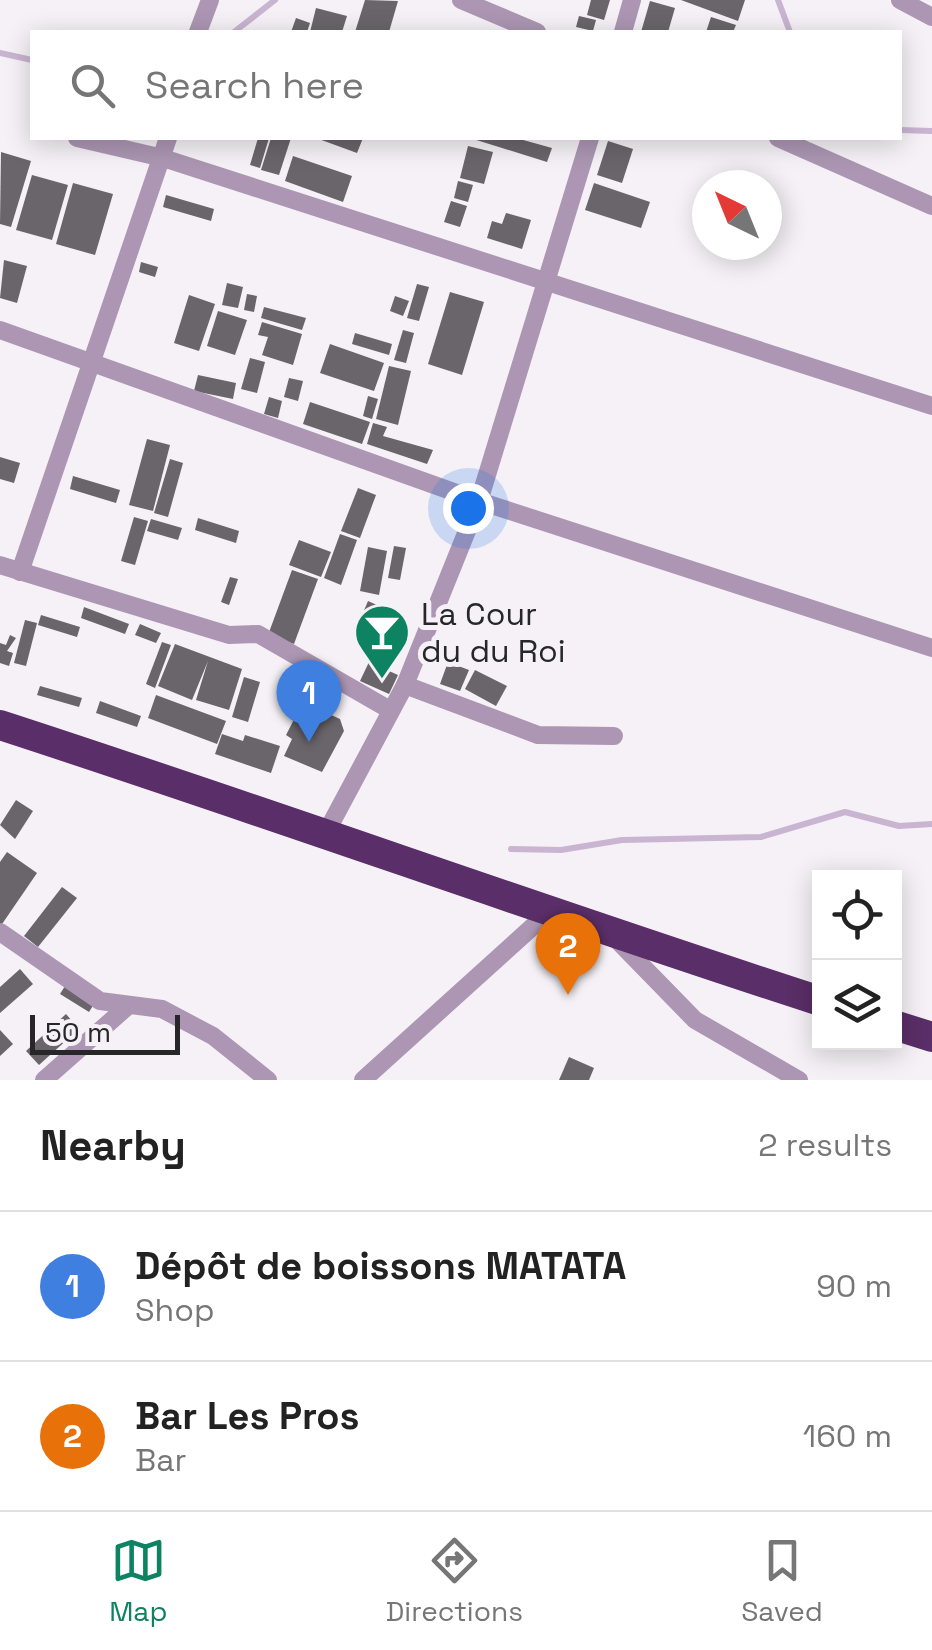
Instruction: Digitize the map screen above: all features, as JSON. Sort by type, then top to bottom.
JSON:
[{"type":"highway","points":[[0,725],[327,831],[610,933],[812,998]]},
{"type":"highway","points":[[902,1028],[932,1037]]},
{"type":"street","points":[[199,30],[210,0]]},
{"type":"street","points":[[460,0],[532,30]]},
{"type":"street","points":[[624,30],[632,0]]},
{"type":"street","points":[[900,0],[932,17]]},
{"type":"street","points":[[86,140],[163,158],[932,406]]},
{"type":"street","points":[[20,572],[168,140]]},
{"type":"street","points":[[327,831],[406,685],[479,501],[589,140]]},
{"type":"street","points":[[783,140],[932,206]]},
{"type":"street","points":[[0,330],[479,501],[932,648]]},
{"type":"street","points":[[0,565],[228,635],[258,634],[390,710]]},
{"type":"street","points":[[406,685],[538,735],[614,736]]},
{"type":"street","points":[[362,1080],[551,910]]},
{"type":"street","points":[[0,932],[100,1001],[162,1009],[196,1027],[268,1080]]},
{"type":"street","points":[[610,933],[695,1020],[799,1080]]},
{"type":"street","points":[[44,1080],[129,1004]]},
{"type":"building","points":[[365,0],[398,1],[390,30],[356,30]]},
{"type":"building","points":[[591,0],[610,0],[604,20],[587,15]]},
{"type":"building","points":[[681,0],[745,0],[738,21]]},
{"type":"building","points":[[650,1],[675,8],[669,30],[642,30]]},
{"type":"building","points":[[316,8],[347,16],[343,30],[310,30]]},
{"type":"building","points":[[579,16],[596,20],[593,30],[576,27]]},
{"type":"building","points":[[711,17],[736,25],[734,30],[707,30]]},
{"type":"building","points":[[296,18],[310,23],[308,30],[292,30]]},
{"type":"building","points":[[257,140],[268,140],[260,168],[250,165]]},
{"type":"building","points":[[270,140],[290,140],[279,175],[261,170]]},
{"type":"building","points":[[321,140],[362,140],[357,153]]},
{"type":"building","points":[[476,140],[523,140],[552,148],[547,162]]},
{"type":"building","points":[[608,141],[633,149],[622,183],[597,175]]},
{"type":"building","points":[[468,146],[493,152],[484,184],[460,178]]},
{"type":"building","points":[[1,152],[31,161],[11,227],[0,224]]},
{"type":"building","points":[[293,156],[352,176],[343,202],[285,181]]},
{"type":"building","points":[[32,175],[68,185],[52,240],[16,230]]},
{"type":"building","points":[[458,181],[473,185],[468,202],[454,198]]},
{"type":"building","points":[[73,183],[113,194],[95,255],[56,244]]},
{"type":"building","points":[[594,183],[650,202],[641,228],[585,210]]},
{"type":"building","points":[[166,195],[214,209],[211,221],[163,207]]},
{"type":"building","points":[[451,201],[467,206],[460,227],[444,222]]},
{"type":"building","points":[[506,213],[531,220],[522,249],[487,238],[492,221],[502,224]]},
{"type":"building","points":[[4,260],[27,266],[17,303],[0,298]]},
{"type":"building","points":[[141,262],[158,267],[155,277],[139,272]]},
{"type":"building","points":[[227,283],[243,287],[238,308],[222,305]]},
{"type":"building","points":[[417,284],[429,287],[419,321],[407,318]]},
{"type":"building","points":[[450,292],[484,302],[462,375],[428,364]]},
{"type":"building","points":[[247,294],[257,296],[254,312],[244,310]]},
{"type":"building","points":[[189,295],[215,304],[199,351],[174,343]]},
{"type":"building","points":[[395,296],[409,301],[403,316],[390,311]]},
{"type":"building","points":[[264,307],[306,318],[302,330],[261,318]]},
{"type":"building","points":[[218,311],[247,320],[235,355],[207,346]]},
{"type":"building","points":[[262,322],[302,334],[293,365],[262,355],[268,337],[258,335]]},
{"type":"building","points":[[403,330],[414,333],[406,363],[394,360]]},
{"type":"building","points":[[355,333],[392,344],[389,355],[352,344]]},
{"type":"building","points":[[330,344],[384,363],[374,391],[320,373]]},
{"type":"building","points":[[250,358],[265,362],[257,393],[241,389]]},
{"type":"building","points":[[389,366],[411,371],[398,425],[376,419]]},
{"type":"building","points":[[198,375],[236,383],[233,399],[194,391]]},
{"type":"building","points":[[289,378],[303,381],[298,401],[284,397]]},
{"type":"building","points":[[368,396],[378,399],[372,419],[363,416]]},
{"type":"building","points":[[269,397],[282,401],[278,418],[264,414]]},
{"type":"building","points":[[310,402],[370,422],[362,444],[303,424]]},
{"type":"building","points":[[373,423],[387,427],[383,436],[433,450],[427,464],[367,444]]},
{"type":"building","points":[[147,439],[170,445],[153,511],[129,505]]},
{"type":"building","points":[[0,457],[20,463],[14,483],[0,479]]},
{"type":"building","points":[[170,459],[183,463],[168,517],[154,513]]},
{"type":"building","points":[[73,476],[120,490],[116,503],[70,489]]},
{"type":"building","points":[[358,488],[376,495],[360,538],[341,531]]},
{"type":"building","points":[[134,517],[148,521],[135,565],[121,561]]},
{"type":"building","points":[[198,518],[239,531],[236,543],[195,530]]},
{"type":"building","points":[[151,519],[182,528],[178,540],[147,531]]},
{"type":"building","points":[[340,534],[357,540],[341,585],[324,578]]},
{"type":"building","points":[[299,540],[331,552],[321,577],[289,565]]},
{"type":"building","points":[[394,546],[406,548],[400,580],[388,578]]},
{"type":"building","points":[[368,547],[387,551],[379,595],[360,591]]},
{"type":"building","points":[[292,570],[318,579],[294,644],[268,635]]},
{"type":"building","points":[[230,577],[238,579],[229,605],[221,602]]},
{"type":"building","points":[[368,601],[399,615],[390,634],[360,620]]},
{"type":"building","points":[[84,607],[129,624],[125,634],[81,618]]},
{"type":"building","points":[[41,615],[80,627],[77,637],[38,625]]},
{"type":"building","points":[[25,620],[37,623],[26,666],[14,663]]},
{"type":"building","points":[[140,624],[161,633],[156,643],[135,635]]},
{"type":"building","points":[[10,635],[16,638],[7,651],[13,653],[9,666],[0,663],[0,643],[6,645]]},
{"type":"building","points":[[380,635],[390,641],[379,663],[369,658]]},
{"type":"building","points":[[162,642],[171,645],[155,688],[146,684]]},
{"type":"building","points":[[175,644],[242,669],[229,710],[196,700],[208,661],[192,700],[158,686]]},
{"type":"building","points":[[369,662],[398,675],[389,694],[360,681]]},
{"type":"building","points":[[448,662],[469,670],[460,691],[440,684]]},
{"type":"building","points":[[475,670],[507,686],[496,706],[465,689]]},
{"type":"building","points":[[244,677],[260,682],[248,722],[232,717]]},
{"type":"building","points":[[40,686],[82,698],[79,707],[37,695]]},
{"type":"building","points":[[156,695],[226,721],[217,744],[148,718]]},
{"type":"building","points":[[100,701],[141,716],[137,727],[96,713]]},
{"type":"building","points":[[303,702],[340,719],[344,731],[322,772],[284,756],[292,739],[286,735]]},
{"type":"building","points":[[222,734],[243,741],[245,735],[280,746],[271,773],[215,754]]},
{"type":"building","points":[[16,800],[33,811],[15,839],[0,825]]},
{"type":"building","points":[[7,852],[37,873],[0,927],[0,862]]},
{"type":"building","points":[[62,887],[77,898],[38,947],[24,936]]},
{"type":"building","points":[[20,969],[33,984],[0,1013],[0,987]]},
{"type":"building","points":[[65,986],[94,1004],[89,1012],[60,994]]},
{"type":"building","points":[[66,1014],[79,1029],[39,1065],[26,1051]]},
{"type":"building","points":[[0,1030],[13,1044],[0,1056]]},
{"type":"building","points":[[569,1057],[594,1068],[589,1080],[559,1080]]},
{"type":"waterway","points":[[237,30],[275,0]]},
{"type":"waterway","points":[[778,0],[789,30]]},
{"type":"waterway","points":[[0,53],[30,60]]},
{"type":"waterway","points":[[902,130],[932,131]]},
{"type":"waterway","points":[[511,849],[561,850],[622,840],[761,837],[845,812],[899,826],[932,824]]},
{"type":"place","name":"La Cour du du Roi","points":[[382,681]]},
{"type":"place","name":"Dépôt de boissons MATATA","points":[[309,742]]},
{"type":"place","name":"Bar Les Pros","points":[[568,995]]}]
